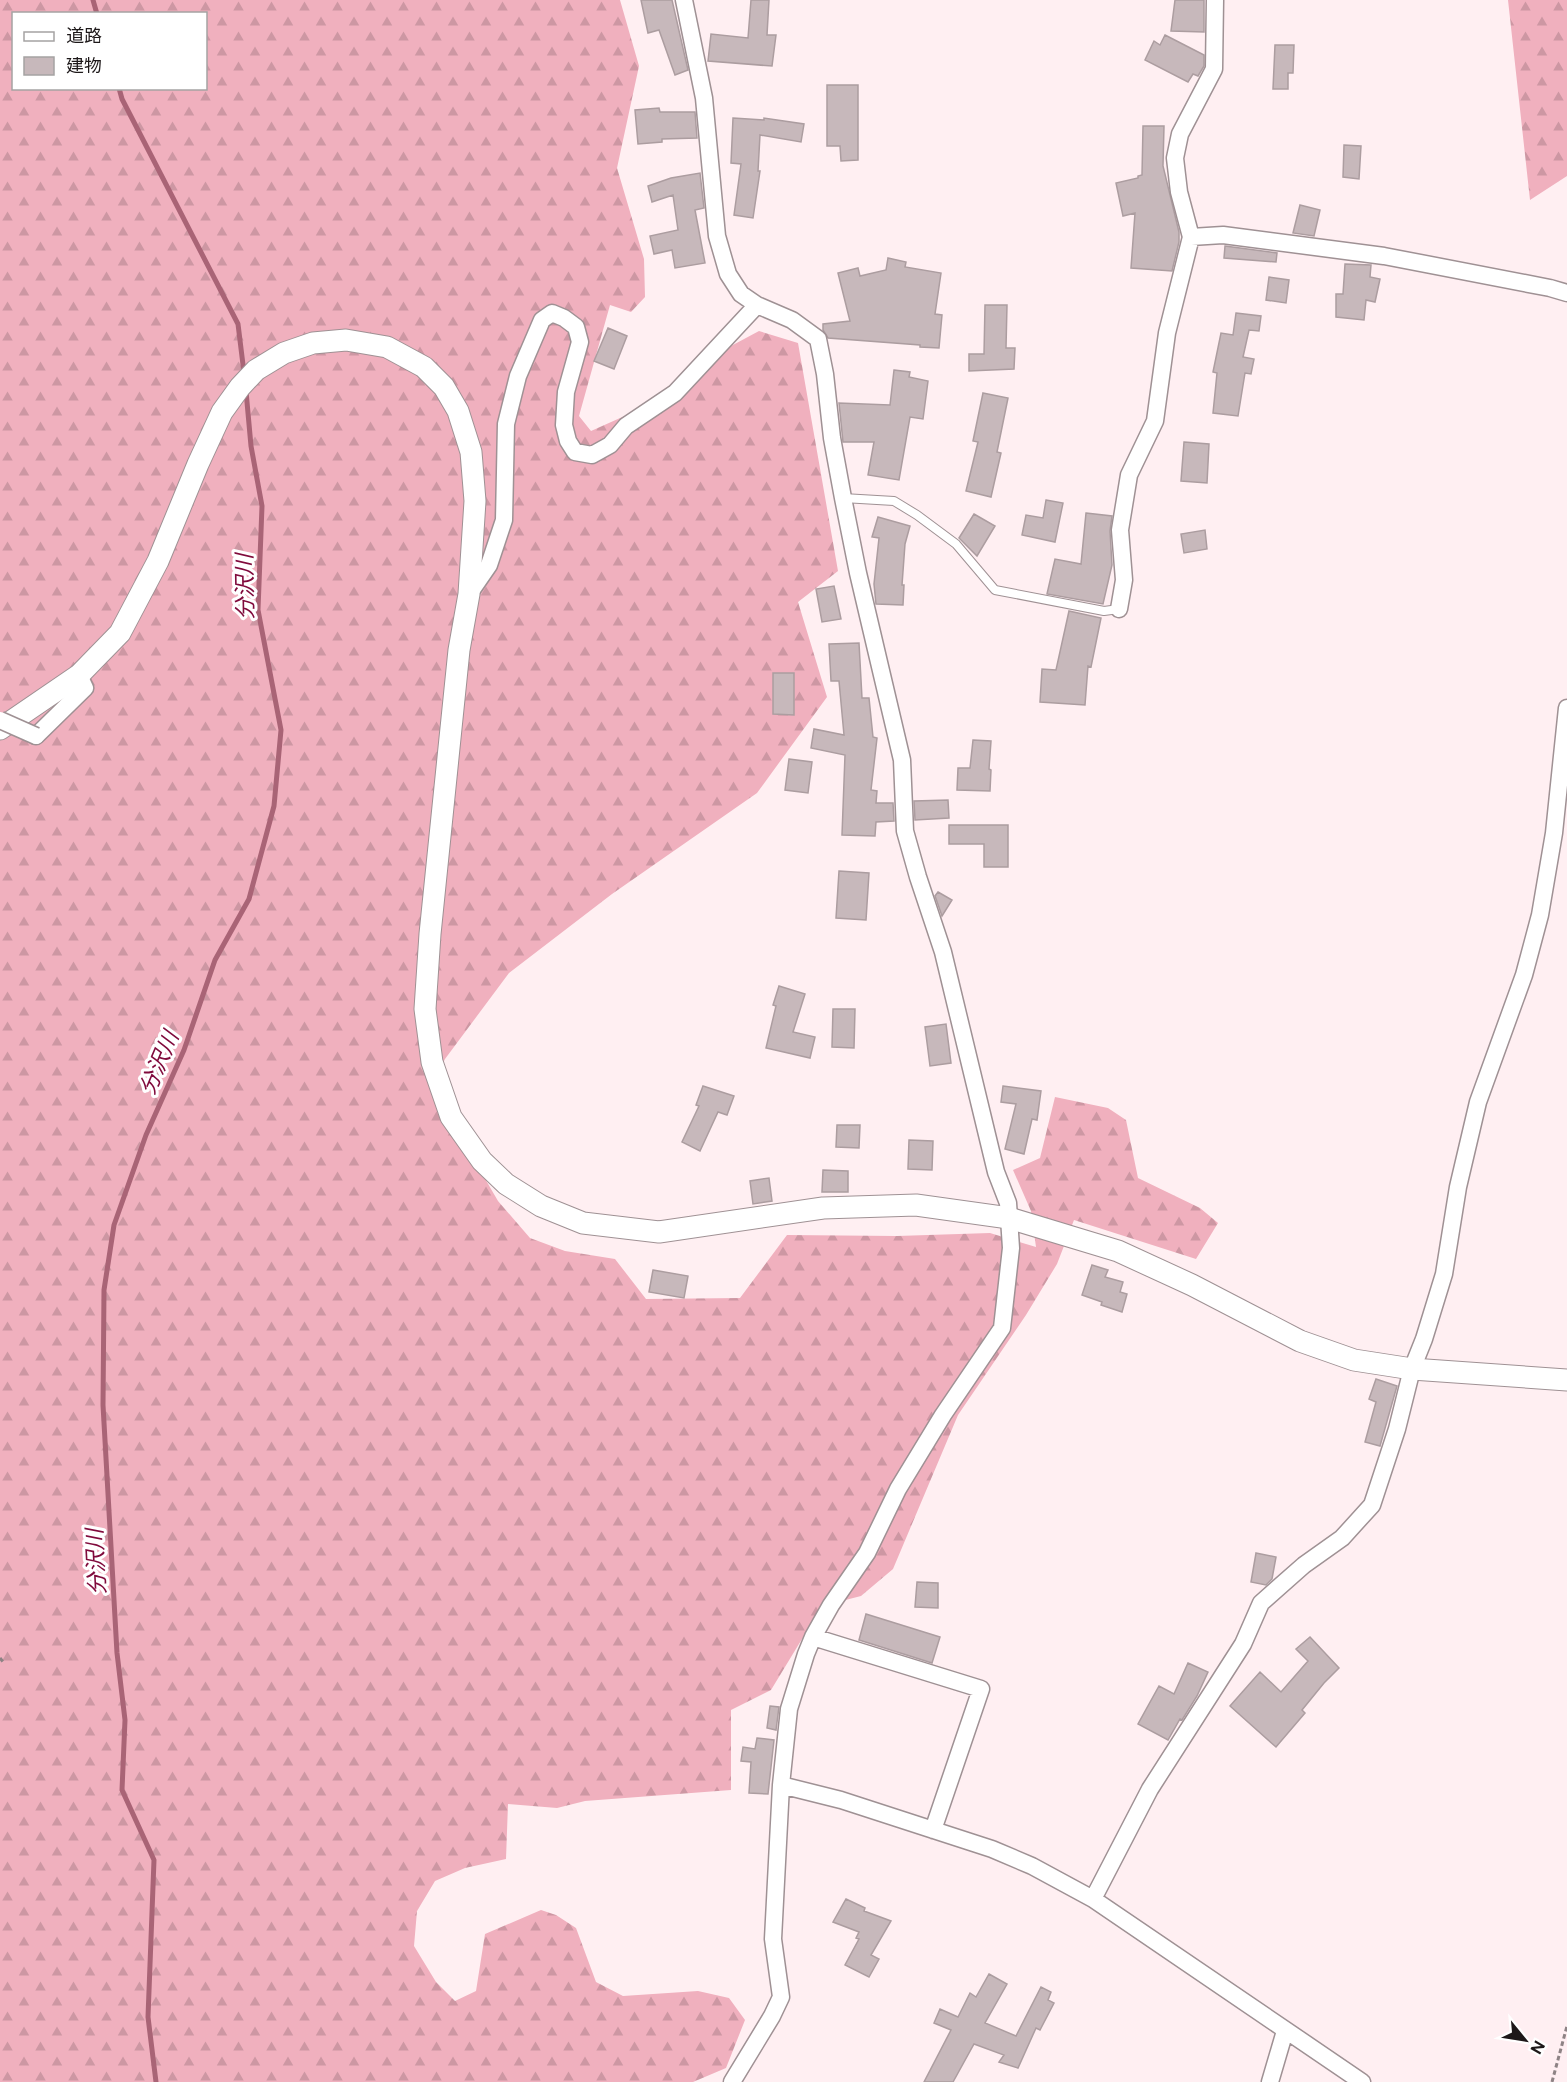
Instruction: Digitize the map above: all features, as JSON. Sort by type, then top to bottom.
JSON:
[{"type":"street","points":[[684,0],[704,98],[717,236],[728,274],[741,294],[757,305],[792,320],[818,339],[843,498],[858,573],[902,760],[905,831],[943,951],[996,1172],[1008,1203],[1011,1248],[1002,1328],[943,1415],[898,1489],[867,1552],[831,1605],[813,1637],[789,1709],[781,1785],[773,1939],[781,1997],[732,2082]]},
{"type":"street","points":[[1119,609],[1124,580],[1120,530],[1129,475],[1155,421],[1167,333],[1191,237],[1179,192],[1175,158],[1180,134],[1214,69],[1215,0]]},
{"type":"street","points":[[1191,237],[1223,235],[1384,256],[1567,293]]},
{"type":"street","points":[[469,594],[489,565],[504,520],[506,424],[518,376],[542,320],[552,313],[576,327],[580,342],[566,392],[564,425],[567,441],[575,452],[591,455],[610,445],[626,426],[675,393],[757,305]]},
{"type":"street","points":[[0,729],[80,675],[120,633],[158,561],[222,412],[256,370],[284,353],[313,343],[346,340],[387,347],[424,367],[444,387],[458,411],[471,452],[475,501],[469,594],[459,650],[424,1009],[432,1062],[452,1117],[482,1161],[506,1184],[542,1206],[583,1223],[658,1232],[823,1208],[916,1205],[1009,1218],[1118,1251],[1300,1341],[1354,1360],[1412,1369],[1567,1380]]},
{"type":"street","points":[[0,720],[36,736],[85,688],[80,675]]},
{"type":"street","points":[[1093,1899],[1150,1789],[1243,1644],[1261,1603],[1304,1565],[1342,1538],[1372,1505],[1397,1429],[1412,1369],[1444,1274],[1458,1187],[1478,1102],[1524,975],[1540,915],[1554,833],[1567,708]]},
{"type":"street","points":[[813,1637],[981,1689],[933,1830]]},
{"type":"street","points":[[781,1785],[841,1800],[992,1849],[1032,1866],[1093,1899],[1362,2082]]},
{"type":"street","points":[[1270,2082],[1286,2031]]},
{"type":"lane","points":[[843,498],[894,501],[902,505],[956,544],[995,590],[1104,611],[1119,609]]},
{"type":"path","points":[[0,1658],[4,1663]]},
{"type":"path","points":[[1552,2082],[1567,2026]]},
{"type":"green space","points":[[0,0],[620,0],[639,66],[617,168],[644,259],[645,297],[631,312],[610,305],[579,416],[591,431],[629,414],[731,346],[759,331],[798,343],[838,571],[798,602],[827,697],[757,793],[612,894],[509,973],[445,1059],[431,1086],[498,1201],[530,1238],[565,1251],[615,1259],[646,1299],[740,1298],[787,1235],[897,1236],[990,1233],[1036,1247],[1031,1211],[1013,1170],[1040,1158],[1055,1097],[1108,1108],[1126,1120],[1138,1178],[1200,1208],[1218,1223],[1196,1259],[1074,1220],[1057,1264],[1026,1315],[958,1415],[893,1569],[861,1596],[822,1606],[771,1690],[731,1710],[731,1790],[585,1801],[557,1808],[508,1804],[506,1859],[465,1868],[435,1881],[417,1911],[414,1946],[436,1982],[455,2001],[476,1991],[485,1934],[541,1910],[556,1915],[576,1928],[596,1982],[623,1996],[698,1991],[729,1998],[745,2020],[726,2068],[693,2082],[0,2082]]},
{"type":"green space","points":[[1508,0],[1567,0],[1567,176],[1530,200]]},
{"type":"building","points":[[641,0],[672,0],[688,70],[675,75],[659,30],[648,33]]},
{"type":"building","points":[[751,0],[769,0],[767,35],[776,35],[772,66],[708,61],[711,34],[748,38]]},
{"type":"building","points":[[1175,0],[1204,0],[1204,32],[1171,31]]},
{"type":"building","points":[[1165,35],[1204,55],[1204,66],[1198,76],[1193,74],[1188,82],[1145,60],[1154,41],[1160,45]]},
{"type":"building","points":[[1275,45],[1294,45],[1293,73],[1288,73],[1288,89],[1273,89]]},
{"type":"building","points":[[827,85],[858,85],[858,160],[841,161],[840,146],[827,146]]},
{"type":"building","points":[[659,108],[660,112],[695,112],[697,138],[662,139],[662,142],[638,144],[635,110]]},
{"type":"building","points":[[733,118],[764,120],[764,118],[804,124],[801,142],[760,135],[758,171],[760,171],[753,218],[734,215],[741,164],[731,163]]},
{"type":"building","points":[[1143,126],[1164,126],[1163,166],[1179,232],[1172,271],[1131,268],[1135,213],[1123,216],[1116,183],[1142,175]]},
{"type":"building","points":[[1344,145],[1361,146],[1359,179],[1343,177]]},
{"type":"building","points":[[700,173],[704,208],[695,210],[705,263],[675,268],[672,250],[654,254],[650,236],[678,230],[673,195],[652,202],[648,186],[671,178]]},
{"type":"building","points":[[1300,205],[1320,210],[1314,236],[1293,233]]},
{"type":"building","points":[[1225,246],[1277,253],[1276,262],[1224,258]]},
{"type":"building","points":[[888,258],[906,262],[905,267],[941,273],[935,314],[942,315],[939,348],[828,338],[823,330],[823,324],[850,321],[838,273],[858,268],[860,276],[886,270]]},
{"type":"building","points":[[1345,264],[1371,265],[1370,277],[1380,279],[1375,302],[1366,300],[1364,320],[1336,317],[1336,294],[1343,294]]},
{"type":"building","points":[[1269,277],[1289,280],[1286,303],[1266,300]]},
{"type":"building","points":[[985,305],[1007,305],[1006,348],[1015,348],[1014,369],[969,371],[969,354],[984,354]]},
{"type":"building","points":[[1236,313],[1261,316],[1259,331],[1249,330],[1243,357],[1254,359],[1251,374],[1245,373],[1238,416],[1213,413],[1217,373],[1213,372],[1221,333],[1233,335]]},
{"type":"building","points":[[608,328],[627,336],[614,369],[594,361]]},
{"type":"building","points":[[894,370],[910,372],[909,377],[928,381],[923,419],[910,417],[899,480],[868,475],[874,442],[843,442],[839,403],[890,405]]},
{"type":"building","points":[[983,393],[1008,398],[997,452],[1001,453],[991,497],[966,491],[978,442],[973,441]]},
{"type":"building","points":[[1184,442],[1209,444],[1207,483],[1181,481]]},
{"type":"building","points":[[1046,500],[1063,503],[1055,542],[1022,535],[1026,515],[1043,518]]},
{"type":"building","points":[[1086,513],[1112,516],[1110,531],[1112,565],[1103,604],[1047,594],[1055,559],[1081,564]]},
{"type":"building","points":[[974,514],[995,526],[977,556],[959,538]]},
{"type":"building","points":[[878,517],[910,526],[905,544],[903,605],[876,604],[874,584],[879,538],[872,537]]},
{"type":"building","points":[[1205,530],[1207,549],[1184,553],[1181,534]]},
{"type":"building","points":[[834,586],[841,619],[822,622],[816,589]]},
{"type":"building","points":[[1069,611],[1101,618],[1091,667],[1088,666],[1085,705],[1040,702],[1042,669],[1056,670]]},
{"type":"building","points":[[859,643],[862,698],[869,698],[873,737],[877,738],[871,790],[877,791],[876,803],[893,803],[894,821],[876,822],[875,836],[842,835],[845,755],[811,748],[814,729],[844,735],[839,681],[831,681],[829,644]]},
{"type":"building","points":[[773,673],[794,673],[794,715],[773,714]]},
{"type":"building","points":[[973,740],[991,741],[990,791],[957,790],[958,768],[970,768]]},
{"type":"building","points":[[789,759],[812,762],[808,793],[785,790]]},
{"type":"building","points":[[948,800],[949,818],[915,820],[914,801]]},
{"type":"building","points":[[949,825],[1008,825],[1008,867],[984,867],[984,844],[949,844]]},
{"type":"building","points":[[839,871],[869,873],[866,920],[836,918]]},
{"type":"building","points":[[938,892],[952,900],[942,916],[935,896]]},
{"type":"building","points":[[779,986],[805,994],[793,1032],[815,1037],[810,1058],[766,1048],[776,1006],[773,1005]]},
{"type":"building","points":[[833,1009],[855,1009],[854,1048],[832,1047]]},
{"type":"building","points":[[946,1024],[951,1063],[930,1066],[925,1027]]},
{"type":"building","points":[[703,1086],[734,1096],[727,1115],[718,1112],[700,1151],[682,1142],[699,1106],[696,1105]]},
{"type":"building","points":[[1003,1086],[1041,1091],[1037,1120],[1032,1119],[1024,1154],[1005,1149],[1016,1104],[1001,1102]]},
{"type":"building","points":[[837,1125],[860,1125],[859,1148],[836,1147]]},
{"type":"building","points":[[909,1140],[933,1141],[932,1170],[908,1169]]},
{"type":"building","points":[[823,1170],[848,1171],[848,1192],[822,1192]]},
{"type":"building","points":[[769,1178],[772,1201],[753,1204],[750,1181]]},
{"type":"building","points":[[1092,1265],[1108,1270],[1105,1277],[1123,1282],[1120,1292],[1127,1294],[1122,1312],[1082,1295]]},
{"type":"building","points":[[653,1270],[688,1276],[684,1298],[649,1292]]},
{"type":"building","points":[[1376,1379],[1397,1386],[1380,1446],[1365,1442],[1376,1402],[1369,1399]]},
{"type":"building","points":[[1256,1553],[1276,1557],[1272,1579],[1266,1585],[1251,1582]]},
{"type":"building","points":[[917,1582],[938,1583],[938,1608],[915,1607]]},
{"type":"building","points":[[866,1614],[940,1637],[932,1663],[859,1640]]},
{"type":"building","points":[[1310,1637],[1339,1668],[1302,1710],[1305,1713],[1276,1747],[1230,1706],[1260,1672],[1281,1692],[1308,1661],[1296,1649]]},
{"type":"building","points":[[1188,1663],[1208,1672],[1197,1696],[1168,1740],[1138,1724],[1159,1686],[1174,1694]]},
{"type":"building","points":[[770,1706],[779,1707],[776,1730],[767,1728]]},
{"type":"building","points":[[757,1738],[774,1740],[768,1794],[749,1793],[751,1762],[741,1761],[743,1747],[755,1749]]},
{"type":"building","points":[[846,1899],[865,1908],[864,1911],[891,1921],[871,1955],[879,1959],[869,1977],[845,1965],[859,1939],[856,1938],[859,1932],[833,1922]]},
{"type":"building","points":[[989,1974],[1007,1984],[985,2023],[1016,2036],[1041,1987],[1051,1992],[1048,2000],[1054,2003],[1040,2030],[1036,2028],[1018,2068],[999,2062],[1004,2055],[974,2044],[953,2082],[924,2082],[951,2030],[934,2023],[940,2009],[958,2017],[970,1993],[976,1997]]},
{"type":"waterway","name":"分沢川","points":[[93,0],[96,12]]},
{"type":"waterway","name":"分沢川","points":[[120,90],[122,99],[238,324],[244,373]]},
{"type":"waterway","name":"分沢川","points":[[156,2082],[148,2017],[154,1860],[122,1790],[125,1720],[117,1653],[103,1405],[104,1290],[114,1225],[146,1135],[184,1050],[215,960],[249,899],[274,806],[281,730],[258,610],[262,506],[251,446],[246,391]]}]
